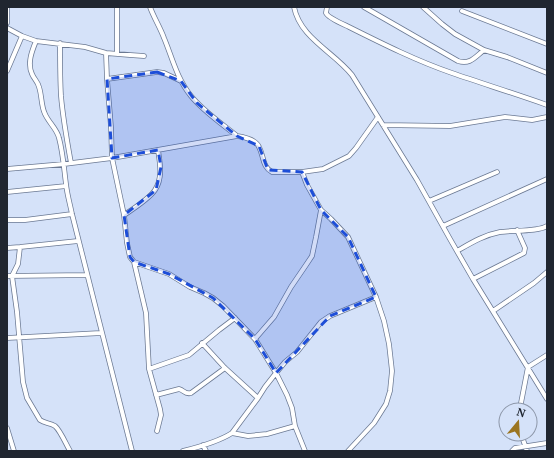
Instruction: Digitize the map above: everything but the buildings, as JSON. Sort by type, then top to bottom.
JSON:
[{"type":"street","points":[[117,7],[117,54]]},
{"type":"street","points":[[150,7],[181,81],[190,95],[197,103],[237,136]]},
{"type":"street","points":[[294,7],[295,14],[303,29],[352,75],[417,180],[473,279],[547,399]]},
{"type":"street","points":[[327,7],[327,14],[335,20],[414,58],[451,73],[547,105]]},
{"type":"street","points":[[364,7],[463,63],[471,60],[484,50]]},
{"type":"street","points":[[423,7],[455,34],[484,50],[507,57],[547,73]]},
{"type":"street","points":[[7,8],[7,23]]},
{"type":"street","points":[[462,11],[547,44]]},
{"type":"street","points":[[7,28],[36,41],[85,47],[117,54],[144,56]]},
{"type":"street","points":[[7,71],[22,36]]},
{"type":"street","points":[[36,41],[30,59],[30,66],[32,74],[40,88],[44,111],[49,122],[58,132],[64,164],[66,186],[78,241],[132,451]]},
{"type":"street","points":[[60,44],[61,97],[71,164]]},
{"type":"street","points":[[106,52],[112,127],[112,158],[124,216],[130,257],[134,262],[146,313],[149,369],[160,416],[157,431]]},
{"type":"street","points":[[107,79],[157,72],[164,73],[181,81]]},
{"type":"street","points":[[7,169],[71,164],[237,136],[255,142],[259,146],[264,163],[268,170],[272,172],[315,171],[323,169],[349,156],[378,116]]},
{"type":"street","points":[[383,124],[450,126],[505,117],[532,120],[547,117]]},
{"type":"street","points":[[124,216],[156,190],[159,180],[160,167],[158,150]]},
{"type":"street","points":[[302,172],[307,185],[321,210],[348,237],[376,296],[389,344],[392,371],[390,391],[386,404],[374,423],[348,451]]},
{"type":"street","points":[[429,201],[497,172]]},
{"type":"street","points":[[443,226],[547,179]]},
{"type":"street","points":[[7,192],[66,186]]},
{"type":"street","points":[[255,339],[274,317],[291,287],[312,256],[321,210]]},
{"type":"street","points":[[7,220],[25,220],[72,214]]},
{"type":"street","points":[[457,251],[481,238],[498,232],[531,230],[544,228],[547,226]]},
{"type":"street","points":[[473,279],[524,253],[525,248],[517,230]]},
{"type":"street","points":[[7,248],[78,241]]},
{"type":"street","points":[[20,247],[18,264],[12,276],[20,337],[23,382],[27,398],[40,420],[42,422],[54,425],[57,428],[70,451]]},
{"type":"street","points":[[134,262],[169,274],[190,287],[213,298],[255,339],[276,373],[289,401],[292,408],[295,426],[305,451]]},
{"type":"street","points":[[493,311],[534,283],[547,272]]},
{"type":"street","points":[[7,276],[87,275]]},
{"type":"street","points":[[183,451],[203,446],[232,433],[265,386],[285,362],[297,352],[321,322],[330,316],[376,296]]},
{"type":"street","points":[[149,369],[189,355],[202,343],[235,318]]},
{"type":"street","points":[[7,338],[102,333]]},
{"type":"street","points":[[202,343],[225,368],[258,398]]},
{"type":"street","points":[[521,402],[528,367],[547,355]]},
{"type":"street","points":[[156,395],[179,389],[186,394],[191,393],[225,368]]},
{"type":"street","points":[[232,433],[248,436],[267,434],[295,426]]},
{"type":"street","points":[[7,428],[14,451]]},
{"type":"street","points":[[512,451],[515,448],[526,449],[547,443]]},
{"type":"street","points":[[203,446],[206,451]]},
{"type":"highlighted area","points":[[157,72],[181,81],[197,103],[237,136],[259,146],[268,170],[302,172],[321,210],[348,237],[376,297],[330,316],[276,373],[255,339],[213,298],[169,274],[134,262],[130,257],[124,215],[156,190],[161,167],[158,150],[112,158],[107,79]]}]
